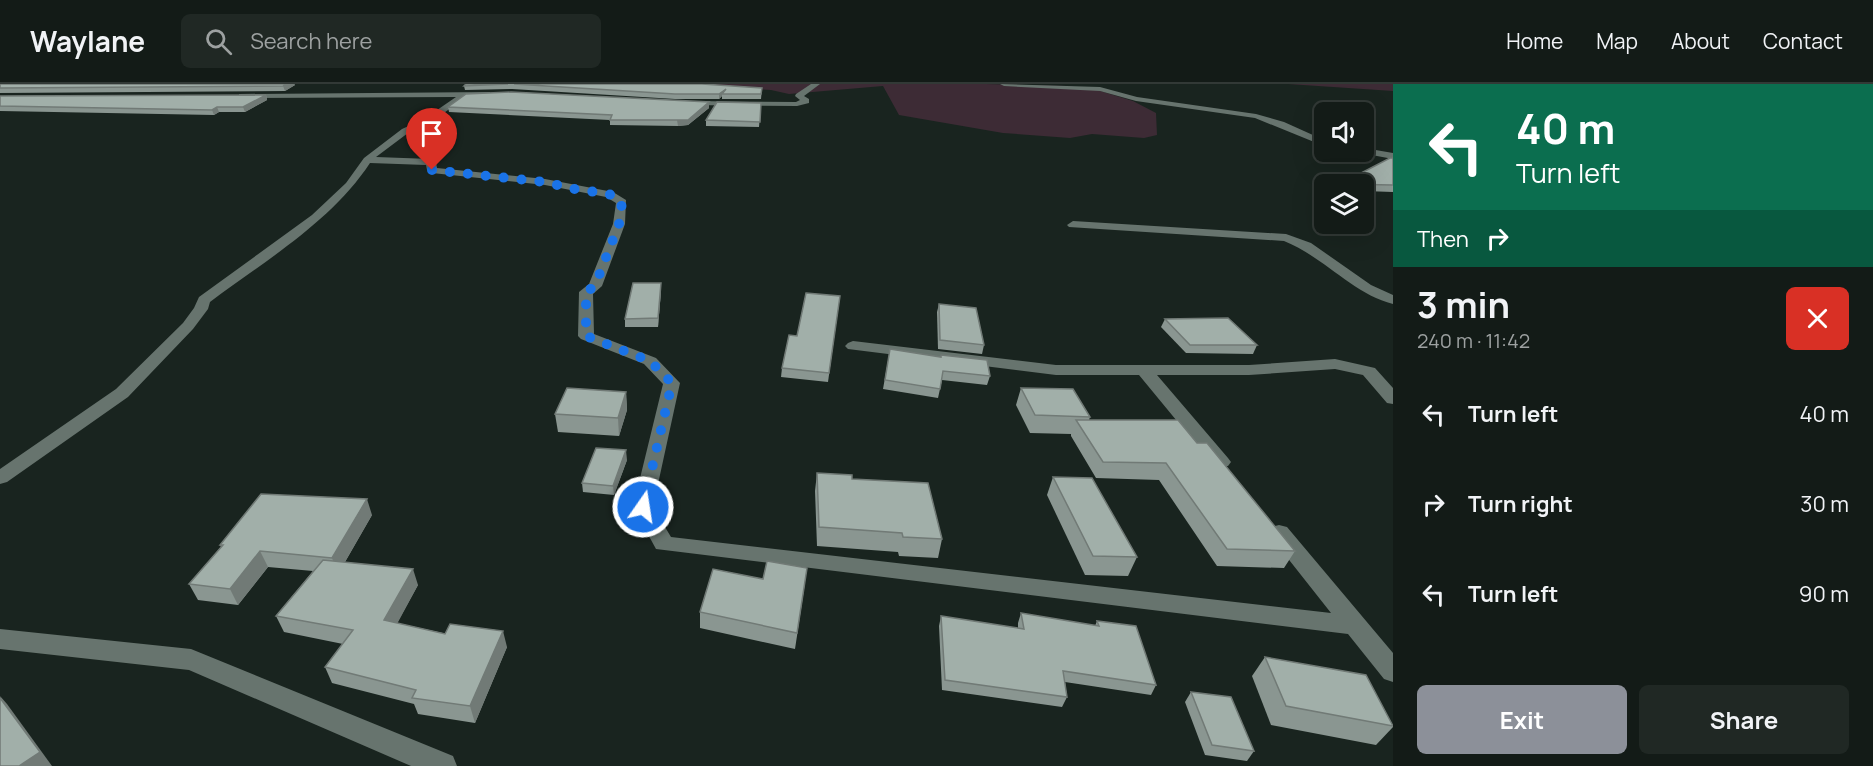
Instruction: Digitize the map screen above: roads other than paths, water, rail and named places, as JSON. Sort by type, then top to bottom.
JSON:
[{"type":"street","points":[[675,103],[797,104],[806,100],[799,96],[816,84]]},
{"type":"street","points":[[1004,84],[1100,89],[1136,99],[1256,116],[1314,139]]},
{"type":"street","points":[[231,96],[404,98],[493,94]]},
{"type":"street","points":[[0,478],[122,393],[188,326],[201,309],[204,300],[316,217],[350,185],[367,160],[405,131],[427,121],[464,95]]},
{"type":"street","points":[[1374,153],[1393,156]]},
{"type":"street","points":[[367,160],[431,162],[432,170],[545,182],[609,194],[622,202],[619,224],[595,286],[586,292],[586,336],[650,361],[672,383],[643,507],[664,544],[1356,625]]},
{"type":"street","points":[[1073,225],[1286,238],[1307,246],[1366,288],[1393,300]]},
{"type":"street","points":[[853,346],[1056,370],[1249,369],[1335,364],[1369,371],[1393,399]]},
{"type":"street","points":[[1144,370],[1235,479]]},
{"type":"street","points":[[1265,516],[1393,671]]},
{"type":"street","points":[[0,639],[191,660],[443,766]]}]
